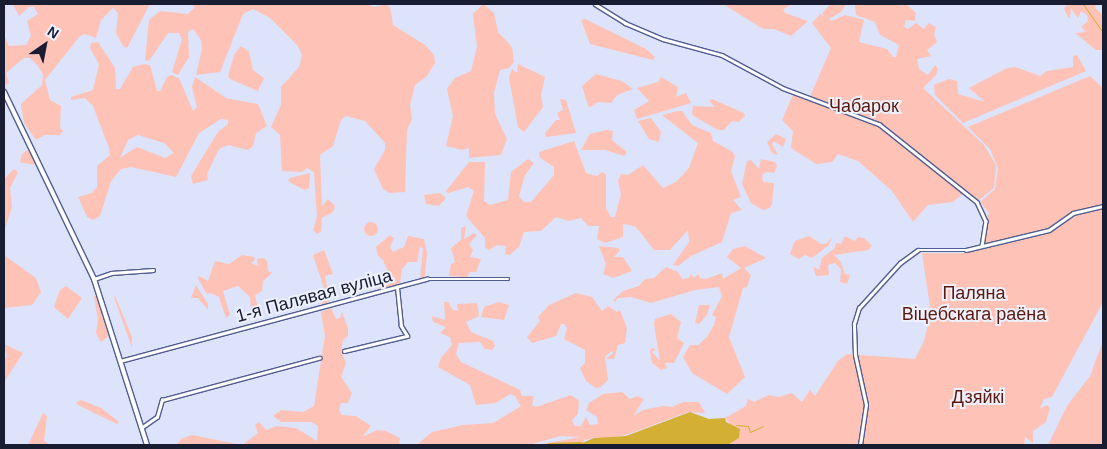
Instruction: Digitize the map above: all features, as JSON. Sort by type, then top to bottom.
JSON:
[{"type":"main road","points":[[4,92],[94,279],[147,445]]},
{"type":"street","points":[[595,4],[625,23],[663,39],[722,55],[800,96],[879,124],[977,202],[986,221],[982,245]]},
{"type":"street","points":[[860,445],[865,424],[866,404],[854,355],[852,332],[859,308],[912,252],[966,250],[1049,230],[1073,213],[1103,206]]},
{"type":"street","points":[[94,279],[102,276],[153,270]]},
{"type":"street","name":"1-я Палявая вуліца","points":[[120,361],[427,278],[508,279]]},
{"type":"street","points":[[344,351],[406,336],[402,326],[397,287]]},
{"type":"street","points":[[141,428],[152,422],[162,400],[319,358]]},
{"type":"green space","points":[[13,4],[150,4],[127,48],[123,46],[116,33],[118,13],[113,8],[101,20],[96,38],[85,34],[80,36],[45,80],[50,100],[61,106],[60,127],[63,131],[60,135],[45,135],[36,140],[24,123],[21,104],[42,85],[43,74],[30,58],[24,58],[6,73],[9,83],[6,85],[4,80],[4,35],[9,46],[26,45],[31,36],[27,21],[38,14],[34,7],[29,7],[19,16]]},
{"type":"green space","points":[[192,4],[367,4],[374,7],[386,4],[390,7],[393,25],[425,45],[434,55],[435,63],[427,76],[415,85],[410,105],[412,119],[407,130],[405,192],[389,193],[383,189],[374,169],[385,150],[385,143],[365,121],[346,116],[341,120],[333,146],[320,155],[322,206],[328,199],[335,206],[333,212],[322,218],[321,232],[317,234],[313,230],[317,217],[314,172],[307,168],[302,172],[282,171],[280,135],[271,127],[281,105],[281,87],[299,67],[302,55],[298,46],[270,18],[253,9],[243,14],[220,72],[196,75],[202,49],[201,40],[193,29],[188,32],[189,57],[178,75],[172,72],[182,39],[179,33],[168,33],[149,61],[145,60],[149,20],[160,11],[188,14],[195,7]]},
{"type":"green space","points":[[483,4],[494,13],[498,32],[512,47],[514,62],[509,68],[500,70],[494,93],[495,114],[507,139],[501,155],[469,158],[469,148],[462,150],[446,146],[453,116],[447,89],[455,78],[471,71],[477,47],[473,14]]},
{"type":"green space","points":[[723,4],[791,4],[783,10],[785,13],[808,21],[791,36],[774,29],[763,29]]},
{"type":"green space","name":"Чабарок","points":[[830,4],[846,4],[841,12],[829,19],[832,21],[845,15],[864,20],[859,42],[887,49],[893,57],[896,57],[899,45],[880,35],[875,22],[856,15],[855,4],[906,4],[916,13],[915,21],[906,20],[904,27],[908,29],[916,23],[924,29],[929,23],[936,27],[934,34],[937,42],[927,50],[931,56],[917,59],[919,69],[928,75],[935,65],[938,69],[936,75],[923,88],[984,145],[996,165],[994,188],[978,201],[966,191],[953,202],[928,205],[913,222],[892,191],[858,161],[838,154],[832,162],[816,164],[791,148],[793,131],[782,120],[793,95],[809,99],[831,48],[812,23],[820,14],[825,17],[822,14]]},
{"type":"green space","points":[[1067,4],[1096,4],[1095,8],[1103,15],[1103,50],[1096,50],[1075,33],[1086,32],[1081,27],[1088,21],[1087,15],[1081,11],[1078,18],[1071,8],[1070,18],[1068,17],[1064,9]]},
{"type":"green space","points":[[585,19],[646,49],[655,57],[653,60],[590,44],[581,20]]},
{"type":"green space","points":[[98,42],[115,68],[116,89],[120,89],[133,67],[144,64],[150,65],[157,91],[160,91],[167,77],[171,75],[179,78],[193,111],[197,107],[192,87],[195,77],[226,98],[258,104],[267,126],[256,133],[253,146],[248,150],[228,145],[219,149],[207,174],[208,180],[193,184],[191,176],[218,132],[228,124],[228,120],[221,119],[199,133],[176,177],[131,167],[121,169],[111,181],[100,216],[93,220],[87,217],[78,197],[92,193],[97,187],[97,166],[110,155],[109,148],[93,106],[85,98],[71,100],[71,97],[93,90],[99,64],[90,48],[91,43]],"holes":[[[138,135],[164,143],[174,153],[165,158],[137,147],[120,158],[128,140]]]},
{"type":"green space","points":[[241,46],[249,52],[253,70],[264,78],[258,91],[230,79],[228,76],[234,55]]},
{"type":"green space","points":[[1077,55],[1086,71],[963,123],[935,95],[934,85],[949,79],[957,81],[958,94],[985,102],[969,88],[1007,68],[1015,67],[1040,76],[1047,71],[1073,67],[1073,56]]},
{"type":"green space","points":[[518,64],[545,77],[541,95],[543,107],[524,132],[518,127],[509,77],[512,69],[517,73]]},
{"type":"green space","points":[[596,74],[622,81],[633,89],[617,95],[611,103],[598,102],[589,108],[582,86]]},
{"type":"green space","points":[[1090,76],[1103,88],[1103,302],[1052,397],[1044,399],[1040,408],[1047,405],[1050,408],[1046,422],[1033,431],[1033,443],[1025,437],[1024,445],[727,445],[731,442],[731,425],[725,418],[746,406],[748,399],[754,402],[769,395],[779,397],[792,393],[802,402],[810,390],[815,396],[838,361],[847,354],[915,359],[924,341],[931,313],[922,253],[963,253],[979,248],[988,225],[987,215],[990,214],[980,202],[995,189],[998,168],[990,149],[968,127]]},
{"type":"green space","points":[[661,77],[678,87],[676,97],[686,93],[691,103],[637,119],[634,110],[649,101],[637,88],[658,82]]},
{"type":"green space","points":[[560,99],[566,100],[576,133],[546,137],[545,133],[556,120],[560,120],[557,113],[563,110]]},
{"type":"green space","points":[[712,99],[744,113],[745,116],[739,122],[732,121],[724,130],[718,130],[692,115],[693,106],[715,107],[709,101]]},
{"type":"green space","points":[[682,111],[692,125],[711,133],[713,141],[733,152],[735,157],[731,171],[741,197],[733,200],[742,210],[731,213],[722,242],[691,256],[678,266],[673,265],[689,242],[688,230],[670,250],[654,250],[636,227],[623,224],[623,237],[605,243],[597,239],[599,226],[588,226],[581,218],[569,221],[556,217],[541,231],[524,232],[519,247],[510,255],[505,254],[506,246],[497,245],[489,250],[485,247],[485,238],[466,216],[474,191],[468,187],[448,193],[446,191],[469,162],[485,162],[484,201],[490,205],[508,200],[511,172],[528,159],[534,163],[525,175],[519,196],[524,202],[531,202],[554,175],[554,167],[539,157],[539,152],[574,141],[586,173],[597,176],[602,172],[606,174],[606,208],[611,217],[615,217],[621,194],[618,181],[621,174],[628,175],[643,165],[663,188],[676,182],[689,168],[698,143],[662,115]]},
{"type":"green space","points":[[651,118],[661,132],[659,142],[649,139],[638,121]]},
{"type":"green space","points":[[606,130],[613,131],[612,140],[627,152],[624,156],[605,150],[581,150],[590,134]]},
{"type":"green space","points":[[776,134],[786,139],[783,147],[774,141],[772,144],[778,155],[772,153],[767,142]]},
{"type":"green space","points":[[28,150],[32,154],[35,165],[20,162],[22,154]]},
{"type":"green space","points":[[761,159],[775,162],[777,166],[774,173],[766,172],[762,175],[763,182],[774,183],[772,204],[770,208],[763,210],[751,203],[742,184],[747,161],[751,160],[759,169]]},
{"type":"green space","points":[[14,169],[18,172],[10,188],[12,207],[4,232],[4,179]]},
{"type":"green space","points":[[310,173],[309,188],[304,190],[288,181],[290,178]]},
{"type":"green space","points":[[440,193],[446,198],[439,206],[426,204],[424,195]]},
{"type":"green space","points":[[368,222],[374,222],[378,229],[374,236],[368,236],[364,232],[364,226]]},
{"type":"green space","points":[[466,226],[464,239],[474,233],[477,235],[469,244],[473,250],[470,257],[481,259],[476,272],[470,272],[467,277],[449,276],[451,264],[455,262],[451,248],[461,240],[461,228]]},
{"type":"green space","points":[[390,235],[394,238],[390,247],[393,252],[404,247],[408,236],[424,239],[427,253],[425,276],[420,279],[423,248],[420,247],[417,262],[408,262],[402,269],[400,284],[379,290],[379,279],[384,276],[386,281],[391,279],[383,260],[378,256],[376,247]]},
{"type":"green space","points":[[809,236],[821,244],[826,244],[832,237],[829,245],[812,258],[805,255],[799,259],[790,254],[795,241]]},
{"type":"green space","points":[[845,236],[855,241],[858,237],[864,238],[872,246],[868,250],[834,255],[841,262],[845,274],[850,275],[847,284],[840,282],[841,269],[835,263],[828,265],[829,275],[816,276],[813,266],[819,270],[822,258],[835,248],[836,243],[841,244]]},
{"type":"green space","points":[[599,246],[618,248],[620,250],[614,257],[623,257],[632,271],[613,278],[603,274],[606,264]]},
{"type":"green space","points":[[745,246],[766,258],[744,268],[751,275],[747,287],[743,288],[729,337],[745,377],[727,394],[692,373],[683,357],[690,345],[698,345],[707,337],[714,325],[716,317],[712,315],[722,296],[719,287],[695,290],[651,303],[631,297],[618,298],[615,302],[613,300],[623,291],[639,286],[645,279],[654,278],[666,267],[678,272],[682,279],[689,278],[691,274],[694,278],[698,274],[700,278],[706,279],[722,273],[723,279],[741,268],[727,257],[733,249]]},
{"type":"green space","points":[[324,250],[333,274],[325,276],[330,300],[325,305],[321,305],[326,294],[313,255]]},
{"type":"green space","points":[[4,255],[36,278],[41,292],[32,305],[4,308]]},
{"type":"green space","points":[[242,255],[254,257],[255,260],[251,263],[258,266],[257,259],[264,258],[267,261],[268,271],[272,273],[263,281],[262,291],[255,295],[258,309],[252,317],[250,297],[238,286],[223,291],[230,315],[226,318],[219,297],[211,293],[207,294],[198,279],[199,276],[208,281],[215,261],[229,264]]},
{"type":"green space","points":[[196,285],[208,304],[208,310],[198,298],[191,298]]},
{"type":"green space","points":[[66,286],[82,298],[68,319],[54,307],[60,290]]},
{"type":"green space","points":[[576,293],[592,297],[602,311],[608,306],[617,312],[620,310],[627,328],[625,343],[618,345],[614,359],[606,359],[613,353],[611,351],[605,357],[608,380],[601,387],[596,388],[586,381],[580,368],[585,363],[585,350],[564,339],[567,328],[564,324],[561,324],[556,336],[532,343],[527,337],[540,321],[538,317],[549,305]]},
{"type":"green space","points":[[94,296],[97,296],[109,336],[101,342],[96,333],[98,320]]},
{"type":"green space","points":[[114,297],[132,337],[132,348]]},
{"type":"green space","points":[[444,302],[448,302],[453,310],[458,311],[457,304],[477,303],[479,316],[466,322],[471,332],[493,341],[495,346],[492,350],[485,349],[480,342],[459,343],[456,354],[461,362],[520,390],[522,396],[534,396],[532,405],[536,407],[571,395],[579,401],[578,414],[572,420],[575,426],[581,426],[586,417],[590,425],[598,424],[597,417],[586,410],[589,403],[603,394],[622,392],[630,399],[638,396],[644,399],[633,416],[643,410],[663,406],[672,407],[683,402],[699,402],[705,413],[688,412],[626,435],[604,438],[560,436],[529,445],[417,445],[432,432],[463,425],[493,423],[521,406],[515,396],[510,394],[496,403],[476,405],[470,385],[438,367],[441,358],[452,345],[450,337],[440,333],[446,327],[433,322],[432,316],[445,320]]},
{"type":"green space","points":[[499,302],[509,305],[504,320],[481,317],[484,307]]},
{"type":"green space","points":[[699,305],[710,305],[707,315],[699,324],[695,323]]},
{"type":"green space","points":[[331,308],[336,319],[340,318],[342,312],[348,328],[348,336],[343,340],[341,350],[346,363],[341,377],[352,393],[348,403],[341,403],[339,411],[342,415],[356,416],[371,426],[362,437],[377,430],[386,431],[400,438],[399,445],[242,445],[258,433],[255,425],[259,422],[266,430],[277,426],[296,428],[317,441],[318,426],[311,422],[281,422],[273,416],[281,410],[303,412],[314,406],[325,336],[321,312]]},
{"type":"green space","points":[[671,314],[681,322],[677,338],[684,343],[674,363],[665,363],[667,368],[661,370],[652,363],[650,352],[651,348],[656,349],[652,352],[660,361],[654,324],[655,319]]},
{"type":"green space","points":[[1103,341],[1103,445],[1048,445],[1067,406],[1090,376]]},
{"type":"green space","points":[[4,344],[23,353],[4,382],[4,362],[7,356]]},
{"type":"green space","points":[[81,400],[101,408],[119,422],[117,424],[76,403]]},
{"type":"green space","points":[[43,413],[47,416],[44,440],[49,445],[28,445]]},
{"type":"green space","points":[[192,435],[242,445],[177,445],[181,439]]},
{"type":"green space","points":[[586,436],[594,438],[584,440],[583,445],[537,445]]},
{"type":"shaded area","points":[[690,412],[709,419],[725,418],[726,422],[740,429],[739,438],[727,445],[580,444],[594,438],[626,436]]},
{"type":"waterway","points":[[1083,4],[1103,33]]},
{"type":"waterway","points":[[736,425],[748,426],[750,432],[763,426]]},
{"type":"waterway","points":[[549,445],[580,444]]},
{"type":"park label","name":"Паляна Віцебскага раёна","points":[[974,304]]},
{"type":"park label","name":"Дзяйкі","points":[[978,397]]}]
